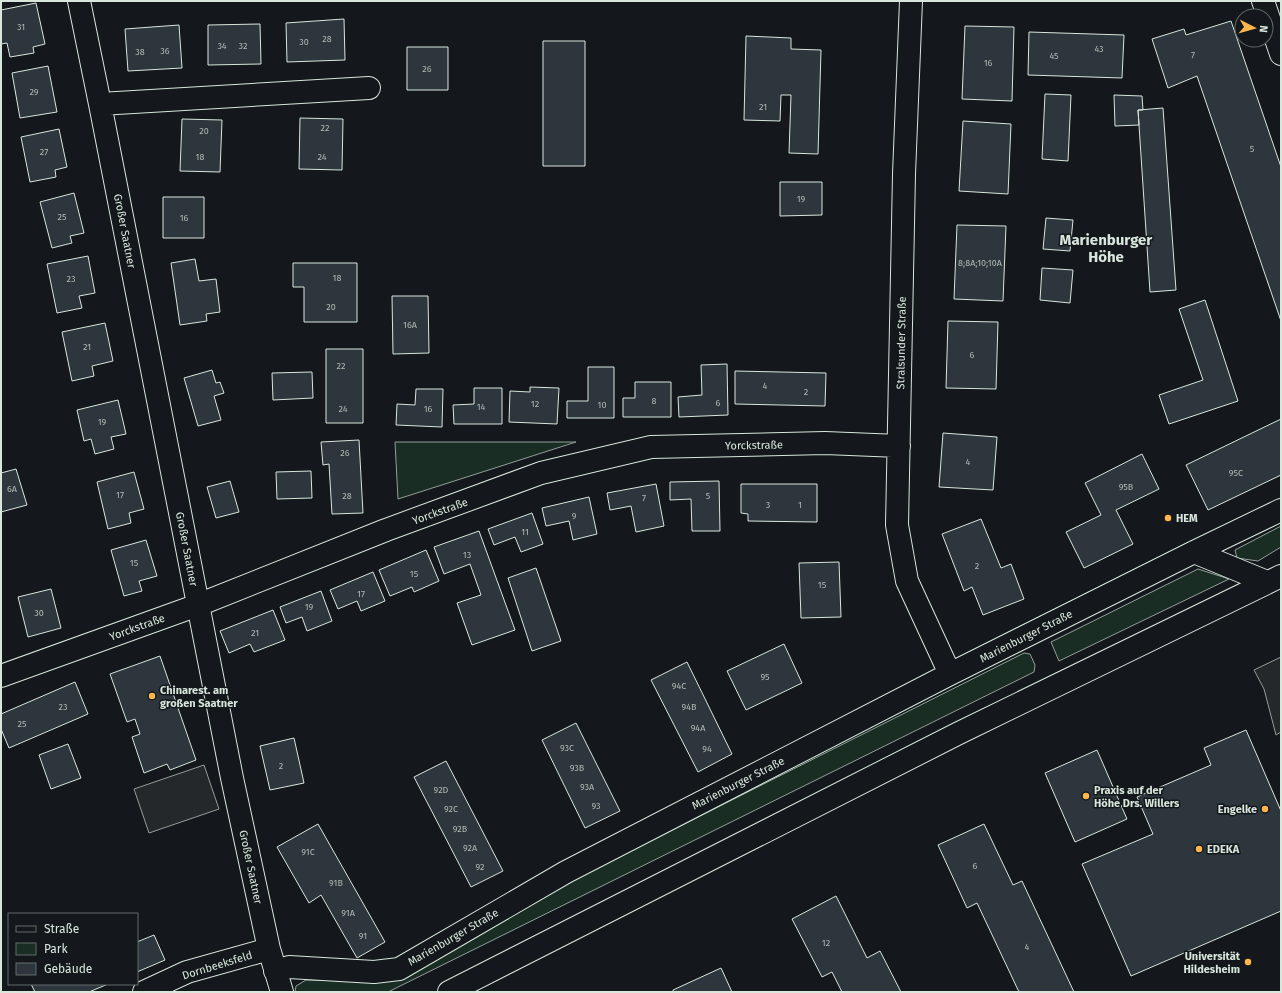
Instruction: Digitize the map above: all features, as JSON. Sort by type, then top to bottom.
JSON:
[{"type":"street","name":"Großer Saatner","points":[[79,1],[232,778],[269,949],[282,992]]},
{"type":"street","name":"Stralsunder Straße","points":[[911,1],[904,174],[898,446],[898,525],[907,582],[950,674]]},
{"type":"street","points":[[1263,1],[1281,54]]},
{"type":"street","points":[[100,104],[369,88]]},
{"type":"street","name":"Yorckstraße","points":[[1,676],[198,605],[386,530],[541,473],[651,447],[825,443],[898,446]]},
{"type":"street","name":"Marienburger Straße","points":[[275,971],[289,967],[374,972],[399,969],[566,872],[950,674],[1281,510]]},
{"type":"street","points":[[1194,552],[1274,579]]},
{"type":"street","points":[[449,992],[959,733],[1274,579]]},
{"type":"street","name":"Dornbeeksfeld","points":[[144,992],[187,972],[269,949]]},
{"type":"green space","points":[[395,442],[576,442],[398,499]]},
{"type":"green space","points":[[1281,526],[1281,547],[1258,561],[1237,558],[1235,550]]},
{"type":"green space","points":[[1198,569],[1229,579],[1059,661],[1051,642]]},
{"type":"green space","points":[[1024,653],[1030,654],[1035,665],[1034,672],[388,992],[295,992],[296,986],[306,980],[355,981],[571,881]]},
{"type":"shaded area","points":[[1281,657],[1281,732],[1276,735],[1264,689],[1254,670]]},
{"type":"shaded area","points":[[204,765],[219,809],[149,833],[134,789]]},
{"type":"building","points":[[36,3],[45,44],[33,47],[34,53],[10,57],[7,43],[1,44],[1,10]]},
{"type":"building","points":[[344,19],[345,60],[287,62],[286,23]]},
{"type":"building","points":[[1231,21],[1234,30],[1234,48],[1240,48],[1281,167],[1281,321],[1197,76],[1168,88],[1152,39],[1184,29],[1186,35]]},
{"type":"building","points":[[260,24],[261,64],[208,65],[208,25]]},
{"type":"building","points":[[179,25],[182,68],[128,71],[125,29]]},
{"type":"building","points":[[965,26],[1014,27],[1012,101],[962,99]]},
{"type":"building","points":[[1029,32],[1124,35],[1122,78],[1028,75]]},
{"type":"building","points":[[746,36],[791,38],[791,49],[821,50],[818,154],[789,153],[791,95],[781,95],[780,121],[744,120]]},
{"type":"building","points":[[543,41],[585,41],[585,166],[543,166]]},
{"type":"building","points":[[407,47],[448,47],[448,90],[407,90]]},
{"type":"building","points":[[48,66],[57,112],[20,118],[12,73]]},
{"type":"building","points":[[1045,94],[1071,95],[1068,161],[1042,159]]},
{"type":"building","points":[[1114,95],[1142,96],[1143,110],[1138,110],[1139,125],[1115,126]]},
{"type":"building","points":[[1163,108],[1176,290],[1150,292],[1138,110]]},
{"type":"building","points":[[300,118],[343,119],[342,170],[299,169]]},
{"type":"building","points":[[182,119],[222,120],[220,172],[180,171]]},
{"type":"building","points":[[963,121],[1011,124],[1008,194],[959,191]]},
{"type":"building","points":[[59,129],[67,167],[55,170],[56,177],[30,182],[21,137]]},
{"type":"building","points":[[780,182],[822,182],[822,215],[780,216]]},
{"type":"building","points":[[74,193],[84,233],[70,236],[72,243],[52,248],[40,202]]},
{"type":"building","points":[[163,197],[204,197],[204,238],[163,238]]},
{"type":"building","points":[[1046,218],[1073,220],[1070,251],[1043,249]]},
{"type":"building","points":[[957,225],[1006,226],[1003,301],[954,299]]},
{"type":"building","points":[[88,256],[95,293],[79,296],[82,308],[57,313],[47,264]]},
{"type":"building","points":[[195,259],[199,281],[216,279],[220,312],[206,314],[207,321],[180,325],[171,263]]},
{"type":"building","points":[[293,263],[357,263],[357,322],[304,322],[304,287],[293,287]]},
{"type":"building","points":[[1042,268],[1073,270],[1070,303],[1040,300]]},
{"type":"building","points":[[392,296],[428,296],[429,353],[393,354]]},
{"type":"building","points":[[1205,300],[1238,401],[1169,424],[1159,395],[1203,380],[1179,309]]},
{"type":"building","points":[[948,321],[998,322],[996,389],[946,388]]},
{"type":"building","points":[[105,323],[113,361],[92,366],[94,376],[72,381],[62,332]]},
{"type":"building","points":[[326,349],[363,349],[363,423],[326,423]]},
{"type":"building","points":[[727,364],[728,415],[679,417],[678,397],[702,395],[701,365]]},
{"type":"building","points":[[588,367],[614,367],[614,418],[567,418],[567,401],[588,401]]},
{"type":"building","points":[[212,370],[216,383],[220,382],[224,393],[214,396],[221,420],[198,426],[184,378]]},
{"type":"building","points":[[735,371],[826,373],[825,406],[735,404]]},
{"type":"building","points":[[312,372],[313,398],[273,400],[272,373]]},
{"type":"building","points":[[635,382],[671,382],[671,417],[623,417],[623,398],[635,398]]},
{"type":"building","points":[[530,387],[559,388],[557,424],[509,422],[510,391],[530,392]]},
{"type":"building","points":[[474,388],[502,388],[502,424],[454,424],[453,405],[474,404]]},
{"type":"building","points":[[416,389],[443,389],[442,427],[396,425],[397,404],[415,405]]},
{"type":"building","points":[[118,400],[126,434],[111,437],[114,449],[95,454],[91,439],[84,441],[77,410]]},
{"type":"building","points":[[1281,419],[1281,475],[1208,510],[1186,465]]},
{"type":"building","points":[[943,433],[997,437],[993,490],[939,487]]},
{"type":"building","points":[[359,440],[363,513],[332,514],[329,464],[323,465],[321,442]]},
{"type":"building","points":[[1142,454],[1159,489],[1116,510],[1133,544],[1084,568],[1066,532],[1101,515],[1085,483]]},
{"type":"building","points":[[16,469],[27,505],[1,512],[1,473]]},
{"type":"building","points":[[311,471],[312,498],[277,499],[276,472]]},
{"type":"building","points":[[134,472],[144,509],[129,513],[131,523],[108,529],[97,482]]},
{"type":"building","points":[[230,481],[239,512],[216,518],[207,487]]},
{"type":"building","points":[[719,481],[720,531],[692,531],[691,499],[670,500],[670,482]]},
{"type":"building","points":[[656,484],[664,526],[636,532],[631,506],[610,510],[607,493]]},
{"type":"building","points":[[741,484],[817,484],[817,522],[748,521],[748,514],[741,513]]},
{"type":"building","points":[[589,497],[597,534],[573,540],[569,521],[546,526],[542,508]]},
{"type":"building","points":[[532,513],[543,544],[521,552],[515,537],[494,545],[488,529]]},
{"type":"building","points":[[981,519],[1001,568],[1011,564],[1024,599],[983,615],[972,587],[964,591],[942,534]]},
{"type":"building","points":[[479,531],[515,630],[472,645],[457,603],[481,595],[470,564],[444,574],[434,547]]},
{"type":"building","points":[[146,540],[157,576],[139,581],[142,591],[124,596],[111,550]]},
{"type":"building","points":[[426,550],[439,581],[414,592],[412,587],[390,596],[379,570]]},
{"type":"building","points":[[839,562],[841,617],[801,618],[799,563]]},
{"type":"building","points":[[536,568],[561,641],[532,651],[508,578]]},
{"type":"building","points":[[373,572],[385,601],[361,611],[357,601],[338,609],[330,590]]},
{"type":"building","points":[[51,589],[61,628],[28,637],[18,597]]},
{"type":"building","points":[[321,591],[332,621],[307,631],[302,617],[286,623],[280,607]]},
{"type":"building","points":[[273,610],[285,640],[254,652],[250,644],[229,653],[220,631]]},
{"type":"building","points":[[784,644],[802,683],[746,710],[727,671]]},
{"type":"building","points":[[160,656],[196,760],[170,770],[167,764],[144,773],[132,737],[140,734],[135,719],[127,722],[110,674]]},
{"type":"building","points":[[687,662],[732,754],[698,772],[651,680]]},
{"type":"building","points":[[75,682],[88,714],[9,748],[1,729],[1,714]]},
{"type":"building","points":[[576,723],[620,811],[585,828],[542,740]]},
{"type":"building","name":"EDEKA","points":[[1246,730],[1281,811],[1281,911],[1131,976],[1082,864],[1153,834],[1137,797],[1211,765],[1204,748]]},
{"type":"building","points":[[294,738],[304,783],[270,790],[260,746]]},
{"type":"building","points":[[68,744],[81,778],[51,789],[39,755]]},
{"type":"building","name":"Praxis auf der Höhe Drs. Willers","points":[[1097,750],[1127,819],[1075,842],[1045,773]]},
{"type":"building","points":[[446,761],[503,871],[471,887],[414,777]]},
{"type":"building","points":[[318,824],[385,942],[357,958],[321,895],[309,903],[277,847]]},
{"type":"building","points":[[984,824],[1013,885],[1022,881],[1074,992],[1019,992],[977,903],[967,908],[938,845]]},
{"type":"building","points":[[836,896],[867,958],[880,951],[901,992],[842,992],[832,972],[822,977],[792,919]]},
{"type":"building","points":[[154,935],[165,960],[138,972],[138,942]]},
{"type":"building","points":[[721,968],[732,992],[673,992],[673,990]]},
{"type":"building","points":[[32,985],[106,985],[89,992],[35,992]]},
{"type":"place","name":"HEM","points":[[1168,518]]},
{"type":"place","name":"Chinarest. am großen Saatner","points":[[152,696]]},
{"type":"place","name":"Praxis auf der Höhe Drs. Willers","points":[[1086,796]]},
{"type":"place","name":"Engelke","points":[[1265,809]]},
{"type":"place","name":"EDEKA","points":[[1199,849]]},
{"type":"place","name":"Universität Hildesheim","points":[[1248,962]]},
{"type":"district","name":"Marienburger Höhe","points":[[1106,248]]}]
